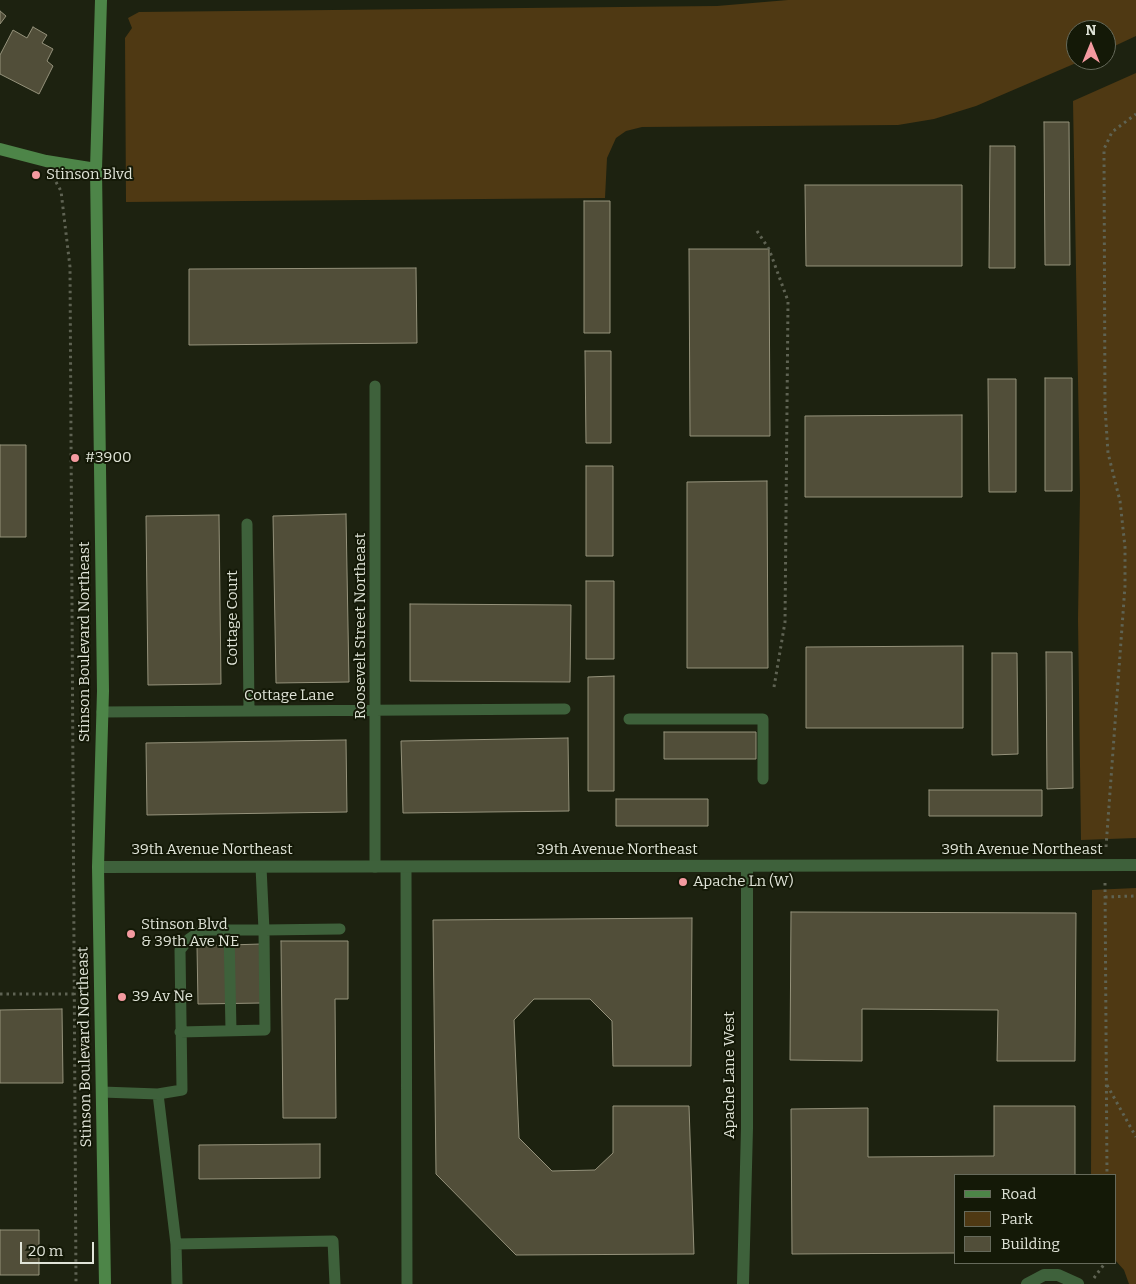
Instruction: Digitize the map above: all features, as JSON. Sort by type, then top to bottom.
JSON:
[{"type":"street","name":"Stinson Boulevard Northeast","points":[[101,0],[96,169],[102,712],[98,867],[105,1284]]},
{"type":"street","points":[[0,149],[46,161],[96,169]]},
{"type":"street","name":"39th Avenue Northeast","points":[[98,867],[1136,865]]},
{"type":"street","name":"Apache Lane West","points":[[743,1284],[747,1128],[747,867]]},
{"type":"street","points":[[1028,1284],[1044,1275],[1058,1275],[1078,1284]]},
{"type":"lane","name":"Roosevelt Street Northeast","points":[[375,386],[377,711],[375,867]]},
{"type":"lane","name":"Cottage Court","points":[[247,524],[249,711]]},
{"type":"lane","name":"Cottage Lane","points":[[102,712],[565,710]]},
{"type":"lane","points":[[629,719],[764,719],[764,779]]},
{"type":"lane","points":[[180,1032],[265,1030],[261,867]]},
{"type":"lane","points":[[406,867],[407,1284]]},
{"type":"lane","points":[[102,1092],[158,1094],[182,1090],[180,950],[189,939],[202,930],[340,929]]},
{"type":"lane","points":[[229,930],[231,1031]]},
{"type":"lane","points":[[158,1094],[176,1244],[177,1284]]},
{"type":"lane","points":[[176,1244],[333,1241],[335,1284]]},
{"type":"path","points":[[1107,1174],[1105,866],[1125,586],[1125,547],[1120,501],[1108,453],[1105,407],[1104,148],[1112,132],[1136,114]]},
{"type":"path","points":[[46,161],[61,191],[70,267],[76,1284]]},
{"type":"path","points":[[757,231],[769,249],[788,301],[785,622],[774,687]]},
{"type":"path","points":[[1105,897],[1136,896]]},
{"type":"path","points":[[0,994],[74,994]]},
{"type":"path","points":[[1107,1084],[1136,1137]]},
{"type":"path","points":[[1089,1284],[1105,1264]]},
{"type":"green space","points":[[788,0],[1136,0],[1136,36],[1116,45],[1116,20],[1066,20],[1066,67],[976,106],[934,119],[898,125],[642,127],[626,131],[616,138],[607,158],[605,198],[126,202],[125,38],[132,28],[128,18],[139,12],[717,6]]},
{"type":"green space","points":[[1136,73],[1136,838],[1081,840],[1078,619],[1080,493],[1073,101]]},
{"type":"green space","points":[[1136,888],[1136,1284],[1129,1284],[1124,1270],[1116,1261],[1116,1174],[1091,1174],[1092,890]]},
{"type":"building","points":[[0,11],[6,16],[0,24]]},
{"type":"building","points":[[33,27],[47,35],[42,43],[53,49],[47,61],[53,66],[39,94],[0,74],[0,55],[13,30],[27,38]]},
{"type":"building","points":[[1044,122],[1069,122],[1070,265],[1045,265]]},
{"type":"building","points":[[990,146],[1015,146],[1015,268],[989,268]]},
{"type":"building","points":[[805,185],[962,185],[962,266],[806,266]]},
{"type":"building","points":[[584,201],[610,201],[610,333],[584,333]]},
{"type":"building","points":[[689,249],[769,249],[770,436],[690,436]]},
{"type":"building","points":[[416,268],[417,343],[189,345],[189,269]]},
{"type":"building","points":[[585,351],[611,351],[611,443],[586,443]]},
{"type":"building","points":[[1045,378],[1072,378],[1072,491],[1045,491]]},
{"type":"building","points":[[988,379],[1016,379],[1016,492],[989,492]]},
{"type":"building","points":[[962,415],[962,497],[805,497],[805,416]]},
{"type":"building","points":[[0,445],[26,445],[26,537],[0,537]]},
{"type":"building","points":[[586,466],[613,466],[613,556],[586,556]]},
{"type":"building","points":[[767,481],[768,668],[687,668],[687,482]]},
{"type":"building","points":[[346,514],[349,682],[276,683],[273,516]]},
{"type":"building","points":[[219,515],[221,684],[148,685],[146,516]]},
{"type":"building","points":[[586,581],[614,581],[614,659],[586,659]]},
{"type":"building","points":[[410,604],[571,605],[570,682],[410,681]]},
{"type":"building","points":[[963,646],[963,728],[806,728],[806,647]]},
{"type":"building","points":[[1046,652],[1072,652],[1073,788],[1047,789]]},
{"type":"building","points":[[992,653],[1017,653],[1018,754],[992,755]]},
{"type":"building","points":[[614,676],[614,791],[588,791],[588,677]]},
{"type":"building","points":[[664,732],[756,732],[756,759],[664,759]]},
{"type":"building","points":[[568,738],[569,811],[403,813],[401,741]]},
{"type":"building","points":[[346,740],[347,812],[147,815],[146,743]]},
{"type":"building","points":[[929,790],[1042,790],[1042,816],[929,816]]},
{"type":"building","points":[[616,799],[708,799],[708,826],[616,826]]},
{"type":"building","points":[[791,912],[1076,913],[1075,1061],[997,1061],[998,1010],[862,1009],[862,1061],[790,1060]]},
{"type":"building","points":[[692,918],[691,1066],[613,1066],[612,1021],[590,999],[534,999],[514,1020],[519,1138],[552,1171],[595,1170],[613,1153],[613,1106],[689,1106],[694,1254],[516,1255],[436,1174],[433,920]]},
{"type":"building","points":[[281,941],[348,941],[348,999],[335,999],[336,1118],[283,1118]]},
{"type":"building","points":[[261,944],[262,1003],[198,1004],[197,946]]},
{"type":"building","points":[[62,1009],[63,1083],[0,1083],[0,1010]]},
{"type":"building","points":[[994,1106],[1075,1106],[1075,1174],[954,1174],[954,1253],[792,1254],[791,1109],[868,1108],[868,1157],[994,1156]]},
{"type":"building","points":[[320,1144],[320,1178],[199,1179],[199,1145]]},
{"type":"building","points":[[0,1230],[39,1230],[39,1275],[0,1275]]},
{"type":"place","name":"Stinson Blvd","points":[[36,175]]},
{"type":"place","name":"#3900","points":[[75,458]]},
{"type":"place","name":"Apache Ln (W)","points":[[683,882]]},
{"type":"place","name":"Stinson Blvd & 39th Ave NE","points":[[131,934]]},
{"type":"place","name":"39 Av Ne","points":[[122,997]]}]
